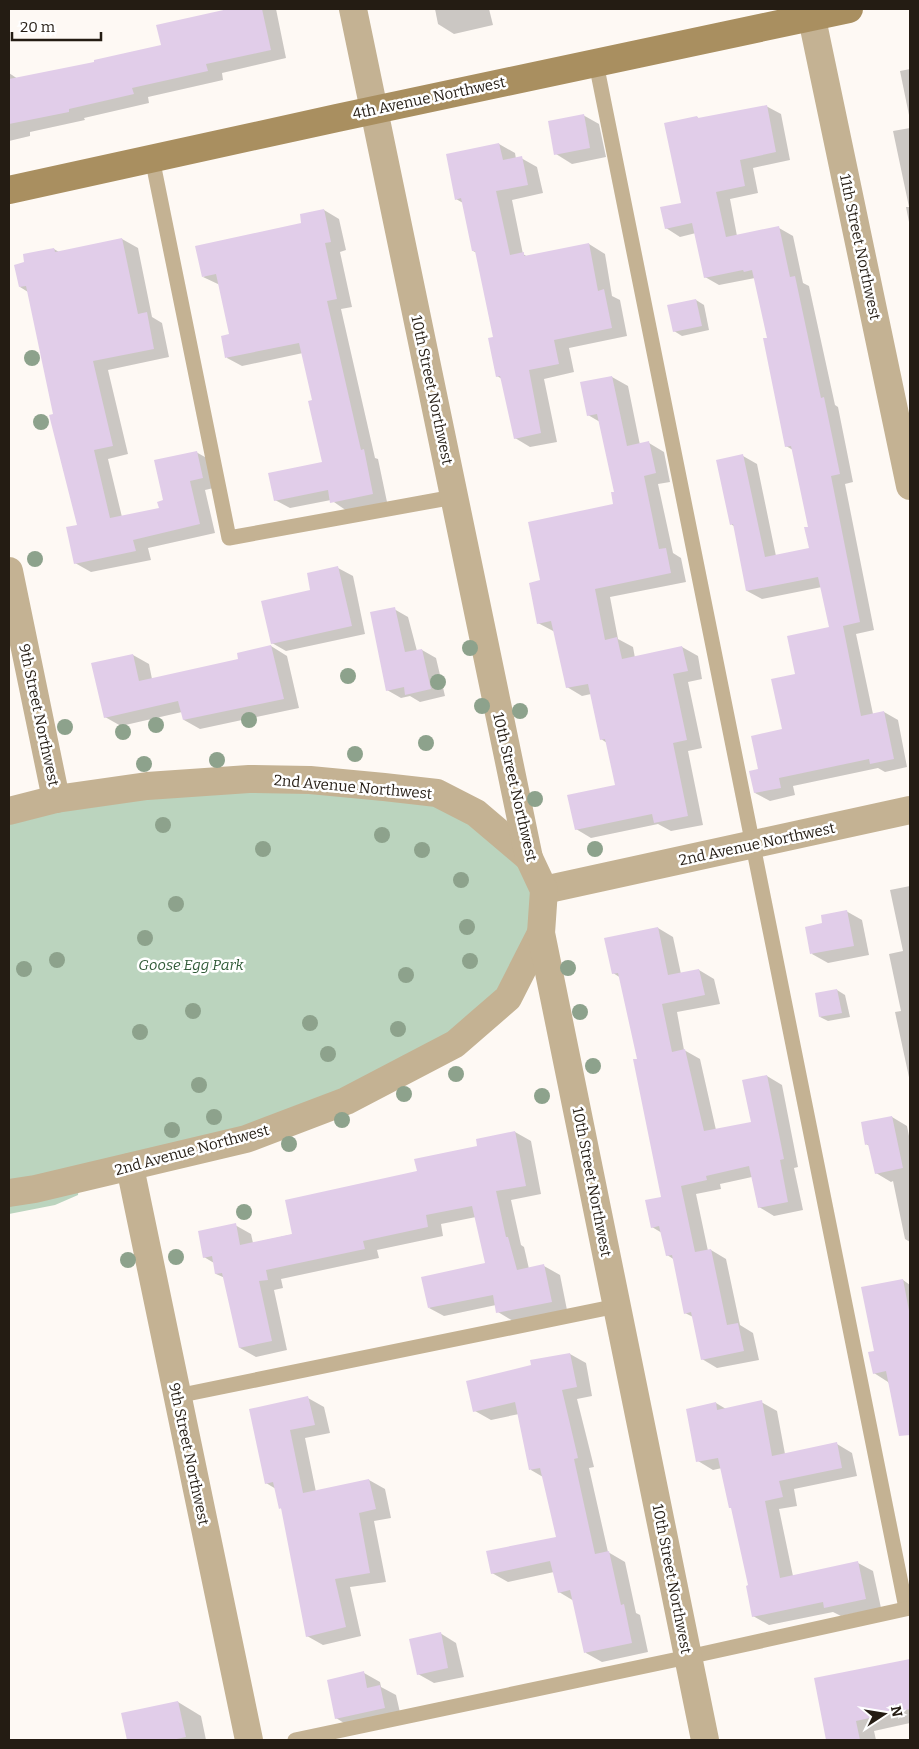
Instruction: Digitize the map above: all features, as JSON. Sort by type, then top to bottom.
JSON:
[{"type":"main road","name":"4th Avenue Northwest","points":[[9,190],[596,63],[811,12],[849,9]]},
{"type":"street","name":"10th Street Northwest","points":[[353,9],[528,858],[544,890],[542,933],[705,1740]]},
{"type":"street","name":"11th Street Northwest","points":[[811,12],[910,486]]},
{"type":"street","name":"9th Street Northwest","points":[[9,571],[56,799]]},
{"type":"street","name":"2nd Avenue Northwest","points":[[9,811],[56,799],[147,786],[249,779],[310,780],[437,793],[476,813],[528,858]]},
{"type":"street","name":"2nd Avenue Northwest","points":[[544,890],[910,810]]},
{"type":"street","name":"2nd Avenue Northwest","points":[[9,1192],[36,1189],[130,1168],[246,1139],[346,1101],[455,1044],[508,998],[542,933]]},
{"type":"street","name":"9th Street Northwest","points":[[130,1168],[249,1740]]},
{"type":"lane","points":[[295,1740],[688,1657],[908,1608],[596,63]]},
{"type":"lane","points":[[152,158],[229,538],[454,497]]},
{"type":"lane","points":[[176,1396],[617,1306]]},
{"type":"green space","name":"Goose Egg Park","points":[[147,786],[437,793],[544,890],[508,998],[346,1101],[80,1179],[78,1195],[55,1205],[9,1214],[9,811]]},
{"type":"building","points":[[228,9],[262,9],[271,50],[206,64],[208,71],[132,88],[134,94],[69,109],[69,112],[9,124],[9,79],[94,62],[94,60],[161,45],[156,25]]},
{"type":"building","points":[[767,105],[776,152],[740,160],[745,186],[716,192],[726,237],[779,226],[790,277],[795,276],[821,398],[824,397],[840,474],[831,476],[860,622],[843,626],[861,716],[884,711],[894,759],[870,764],[869,759],[779,778],[781,788],[754,793],[749,771],[758,769],[751,736],[782,729],[771,679],[795,674],[787,636],[829,627],[818,577],[746,591],[733,524],[730,525],[716,460],[743,454],[765,557],[809,548],[804,527],[808,527],[791,446],[785,447],[763,338],[767,338],[752,270],[704,278],[692,223],[665,229],[660,207],[681,203],[664,123]]},
{"type":"building","points":[[584,114],[590,148],[554,155],[548,121]]},
{"type":"building","points":[[499,143],[503,160],[522,156],[528,185],[496,191],[510,255],[524,252],[524,256],[589,243],[598,291],[604,289],[612,328],[554,340],[559,364],[529,370],[541,433],[514,439],[500,376],[496,377],[488,338],[493,337],[475,251],[472,251],[461,198],[455,200],[446,154]]},
{"type":"building","points":[[324,209],[331,242],[325,243],[337,299],[327,301],[361,450],[364,449],[373,494],[330,503],[328,490],[274,501],[268,473],[322,462],[308,401],[312,400],[299,343],[225,358],[221,336],[229,334],[216,274],[202,277],[195,246],[301,223],[300,214]]},
{"type":"building","points":[[122,238],[138,314],[147,312],[154,349],[93,361],[113,446],[94,450],[110,518],[159,508],[157,502],[163,500],[154,460],[197,451],[203,478],[190,481],[200,524],[133,540],[136,551],[74,564],[66,527],[77,525],[49,415],[53,414],[26,286],[19,287],[14,265],[24,262],[23,254],[54,248],[55,252]]},
{"type":"building","points":[[696,299],[702,326],[673,332],[667,305]]},
{"type":"building","points":[[612,376],[627,446],[649,441],[656,473],[644,476],[659,549],[666,548],[671,573],[595,589],[605,640],[617,637],[622,659],[682,646],[688,671],[673,674],[687,740],[673,743],[688,816],[654,823],[652,814],[575,830],[567,795],[615,785],[605,739],[600,740],[588,684],[566,688],[551,621],[537,624],[529,583],[540,580],[528,522],[613,504],[611,492],[614,492],[597,414],[587,416],[580,382]]},
{"type":"building","points":[[338,566],[352,626],[271,644],[261,601],[310,590],[307,573]]},
{"type":"building","points":[[395,607],[405,652],[422,649],[431,689],[405,695],[404,687],[386,691],[370,612]]},
{"type":"building","points":[[271,645],[284,699],[183,720],[178,701],[104,718],[91,663],[133,654],[139,681],[238,659],[237,653]]},
{"type":"building","points":[[847,910],[854,946],[810,954],[805,927],[822,923],[821,915]]},
{"type":"building","points":[[658,927],[668,975],[699,969],[705,995],[662,1004],[672,1052],[685,1049],[704,1131],[751,1122],[742,1080],[767,1075],[784,1159],[780,1160],[788,1202],[758,1208],[749,1166],[706,1176],[707,1180],[681,1186],[695,1252],[711,1249],[727,1325],[738,1323],[744,1351],[701,1360],[691,1312],[684,1314],[672,1255],[666,1256],[659,1226],[651,1228],[645,1200],[661,1197],[633,1059],[637,1059],[618,973],[612,974],[604,938]]},
{"type":"building","points":[[837,989],[842,1013],[819,1017],[815,993]]},
{"type":"building","points":[[892,1116],[903,1168],[875,1174],[868,1144],[865,1145],[861,1122]]},
{"type":"building","points":[[515,1131],[526,1186],[496,1191],[506,1237],[508,1237],[517,1270],[544,1264],[552,1302],[496,1313],[493,1295],[428,1308],[421,1277],[485,1263],[472,1206],[426,1215],[428,1227],[363,1241],[365,1249],[266,1270],[268,1280],[259,1281],[272,1341],[239,1348],[222,1273],[215,1274],[212,1256],[203,1258],[198,1231],[236,1223],[240,1245],[292,1234],[285,1200],[417,1171],[414,1159],[477,1146],[476,1139]]},
{"type":"building","points":[[903,1279],[910,1316],[910,1435],[899,1436],[886,1371],[873,1374],[868,1352],[874,1351],[861,1287]]},
{"type":"building","points":[[570,1353],[577,1387],[562,1390],[578,1458],[574,1459],[595,1554],[609,1551],[621,1605],[624,1604],[632,1643],[584,1653],[570,1590],[558,1593],[550,1561],[491,1574],[486,1551],[556,1537],[540,1468],[529,1470],[515,1402],[473,1412],[466,1381],[531,1365],[530,1360]]},
{"type":"building","points":[[308,1396],[315,1425],[290,1430],[303,1493],[369,1479],[376,1509],[359,1513],[370,1573],[335,1579],[346,1627],[306,1637],[281,1508],[279,1509],[273,1482],[265,1484],[249,1409]]},
{"type":"building","points":[[762,1400],[772,1456],[837,1442],[842,1468],[779,1481],[783,1497],[765,1501],[780,1578],[858,1561],[866,1599],[824,1608],[823,1602],[752,1617],[746,1586],[748,1585],[718,1458],[696,1462],[686,1409],[716,1402],[717,1410]]},
{"type":"building","points":[[441,1632],[448,1668],[417,1675],[409,1639]]},
{"type":"building","points":[[910,1659],[910,1709],[856,1721],[860,1740],[826,1740],[814,1678]]},
{"type":"building","points":[[364,1671],[367,1688],[380,1685],[385,1708],[335,1719],[327,1680]]},
{"type":"building","points":[[178,1701],[186,1737],[172,1740],[127,1740],[121,1713]]}]
